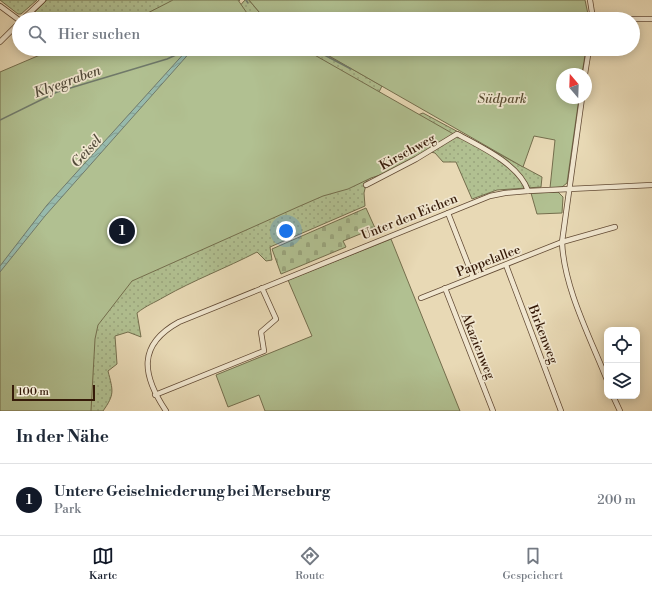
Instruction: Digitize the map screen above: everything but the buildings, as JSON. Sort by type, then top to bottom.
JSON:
[{"type":"street","points":[[30,12],[43,0]]},
{"type":"street","points":[[590,0],[592,12]]},
{"type":"street","points":[[0,6],[12,16]]},
{"type":"street","points":[[640,18],[652,18]]},
{"type":"street","points":[[0,42],[12,29]]},
{"type":"street","points":[[586,68],[588,56]]},
{"type":"street","points":[[581,104],[562,242],[564,262],[571,289],[604,372]]},
{"type":"street","name":"Kirschweg","points":[[366,185],[416,159],[457,134],[487,151],[514,169],[523,180],[528,191]]},
{"type":"street","name":"Unter den Eichen","points":[[166,411],[155,395],[149,382],[149,358],[153,344],[164,330],[191,317],[490,196],[505,193],[570,188],[652,185]]},
{"type":"street","points":[[448,213],[473,277]]},
{"type":"street","name":"Pappelallee","points":[[421,298],[562,242],[615,227]]},
{"type":"street","name":"Birkenweg","points":[[506,265],[561,411]]},
{"type":"street","points":[[155,395],[264,351],[261,332],[276,319],[262,288]]},
{"type":"street","name":"Akazienweg","points":[[445,288],[494,411]]},
{"type":"street","points":[[614,399],[620,411]]},
{"type":"green space","points":[[0,0],[37,0],[23,12],[15,12]]},
{"type":"green space","points":[[47,0],[240,0],[229,12],[35,12]]},
{"type":"green space","points":[[173,0],[238,0],[246,12],[150,12]]},
{"type":"green space","points":[[245,0],[249,0],[259,12],[234,12]]},
{"type":"green space","points":[[249,0],[585,0],[588,12],[259,12]]},
{"type":"green space","points":[[38,56],[316,56],[457,136],[395,170],[371,178],[348,189],[323,196],[132,281],[98,325],[95,339],[91,411],[0,411],[0,72]]},
{"type":"green space","points":[[187,56],[329,56],[382,86],[377,96],[415,116],[423,113],[542,177],[541,187],[497,190],[472,199],[456,162],[443,162],[435,153],[422,150],[367,180],[364,193],[365,206],[270,247],[272,260],[266,261],[257,252],[175,291],[137,313],[141,337],[128,332],[115,336],[117,364],[108,371],[112,392],[110,400],[103,411],[0,411],[0,272]]},
{"type":"green space","name":"Südpark","points":[[329,56],[585,56],[583,68],[556,68],[556,104],[578,104],[567,183],[562,187],[550,188],[555,140],[534,136],[523,167]]},
{"type":"green space","points":[[558,192],[563,197],[562,213],[537,214],[531,193]]},
{"type":"green space","points":[[366,208],[375,228],[343,241],[346,247],[281,274],[272,249]]},
{"type":"green space","points":[[391,239],[460,411],[265,411],[259,395],[228,407],[216,375],[312,336],[288,280]]},
{"type":"water","points":[[182,56],[187,56],[45,216],[0,272],[0,266],[47,205]]},
{"type":"waterway","name":"Klyegraben","points":[[0,120],[57,92],[174,56]]},
{"type":"waterway","points":[[326,56],[351,69]]},
{"type":"place","name":"Untere Geiselniederung bei Merseburg","points":[[122,231]]},
{"type":"water label","name":"Geisel","points":[[86,151]]}]
